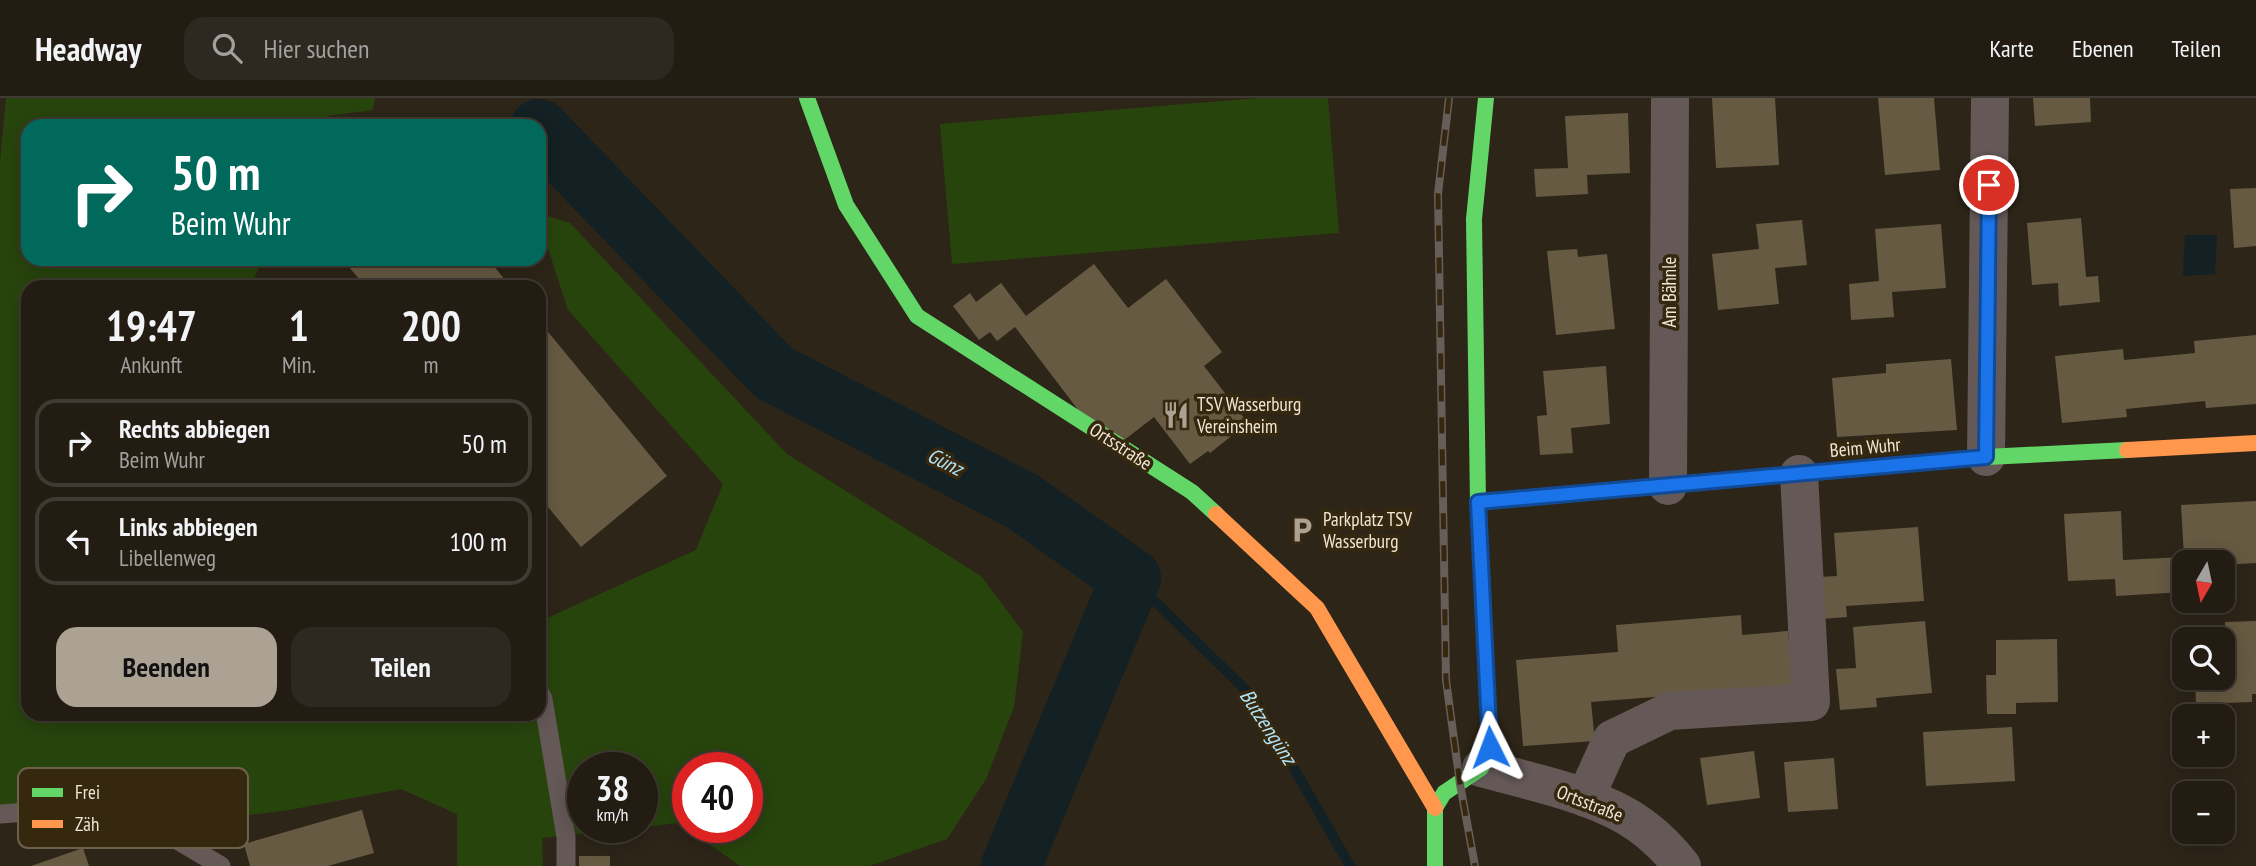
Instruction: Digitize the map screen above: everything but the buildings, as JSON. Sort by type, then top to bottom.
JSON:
[{"type":"street","name":"Ortsstraße","points":[[807,98],[846,205],[917,316],[1192,492],[1317,608],[1435,808]]},
{"type":"street","points":[[1435,866],[1435,808],[1444,793],[1482,768],[1490,747],[1478,502],[1474,219],[1486,98]]},
{"type":"street","name":"Am Bähnle","points":[[1668,485],[1670,98]]},
{"type":"street","points":[[1986,457],[1990,98]]},
{"type":"street","name":"Beim Wuhr","points":[[1478,502],[1986,457],[2256,443]]},
{"type":"street","points":[[1586,798],[1612,739],[1670,711],[1811,702],[1799,474]]},
{"type":"street","name":"Ortsstraße","points":[[1482,768],[1586,798],[1626,816],[1669,850],[1682,866]]},
{"type":"lane","points":[[546,717],[566,837],[566,866]]},
{"type":"lane","points":[[0,814],[18,813]]},
{"type":"lane","points":[[191,848],[221,866]]},
{"type":"green space","points":[[6,98],[375,98],[373,110],[328,116],[327,119],[21,119],[21,266],[260,266],[253,280],[21,280],[21,721],[546,721],[546,619],[696,550],[723,484],[568,310],[546,242],[546,215],[570,223],[787,454],[981,576],[1023,632],[1014,707],[986,779],[947,839],[869,866],[740,866],[707,843],[763,843],[763,752],[672,752],[672,824],[658,825],[658,752],[567,752],[567,835],[542,838],[543,866],[457,866],[457,814],[401,789],[248,815],[248,768],[18,768],[18,817],[0,817],[0,162]]},
{"type":"green space","points":[[1258,98],[1328,98],[1339,233],[952,264],[940,124]]},
{"type":"shaded area","points":[[2185,235],[2217,235],[2215,274],[2183,276]]},
{"type":"waterway","name":"Günz","points":[[546,136],[774,373],[1022,501],[1131,578],[1011,866]]},
{"type":"waterway","name":"Butzengünz","points":[[1131,578],[1253,697],[1350,866]]},
{"type":"railway","points":[[1449,98],[1438,194],[1446,680],[1460,784],[1475,866]]},
{"type":"traffic: fast","points":[[807,98],[846,205],[917,316],[1192,492],[1216,514]]},
{"type":"traffic: fast","points":[[1435,866],[1435,808],[1444,793],[1481,768],[1490,747],[1478,502],[1474,219],[1486,98]]},
{"type":"traffic: fast","points":[[1478,502],[1986,457],[2127,450]]},
{"type":"traffic: slow","points":[[2127,450],[2256,443]]},
{"type":"traffic: slow","points":[[1216,514],[1317,608],[1435,808]]},
{"type":"place","name":"TSV Wasserburg Vereinsheim","points":[[1176,415]]},
{"type":"place","name":"Parkplatz TSV Wasserburg","points":[[1302,530]]},
{"type":"route","points":[[1490,747],[1478,502],[1986,457],[1989,185]]}]
